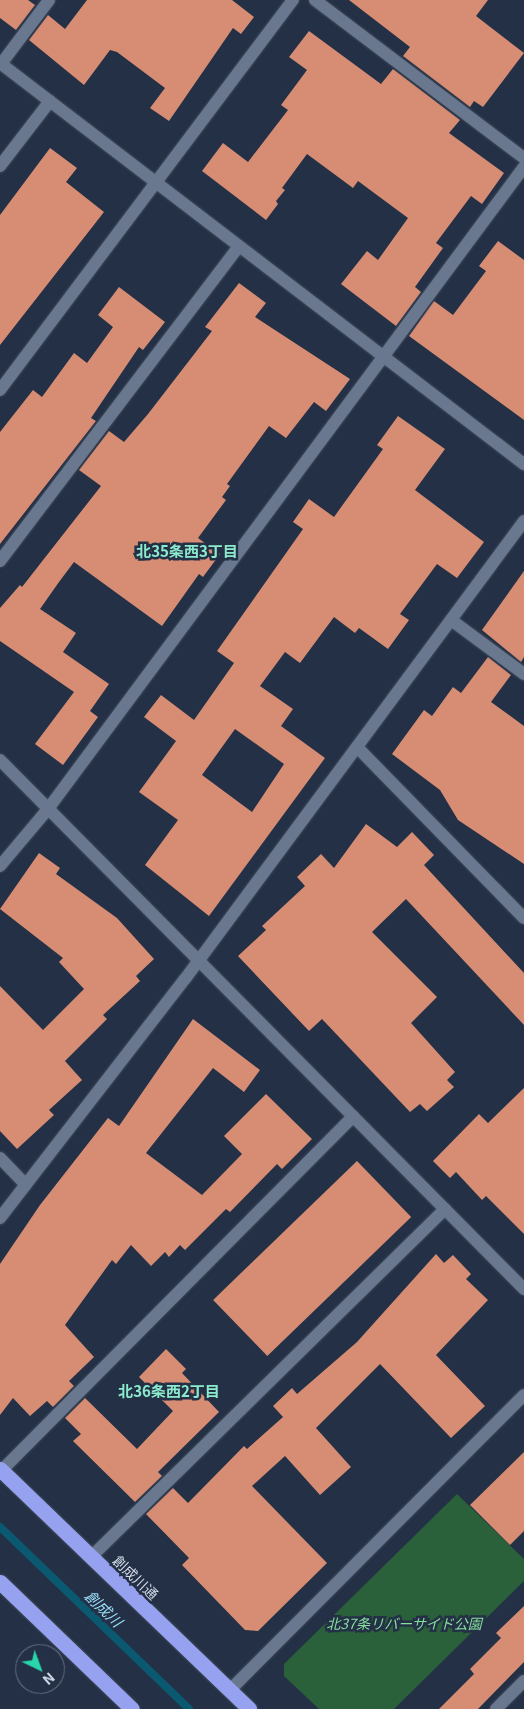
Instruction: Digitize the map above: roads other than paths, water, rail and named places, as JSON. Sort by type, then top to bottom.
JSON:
[{"type":"highway","name":"創成川通","points":[[1,1470],[248,1709]]},
{"type":"highway","points":[[0,1582],[132,1709]]},
{"type":"street","points":[[49,0],[1,63],[524,464]]},
{"type":"street","points":[[0,390],[157,184],[293,0]]},
{"type":"street","points":[[315,0],[524,158]]},
{"type":"street","points":[[0,166],[50,101]]},
{"type":"street","points":[[0,866],[48,809],[524,167]]},
{"type":"street","points":[[0,561],[239,246]]},
{"type":"street","points":[[0,1218],[199,960],[524,521]]},
{"type":"street","points":[[450,620],[524,674]]},
{"type":"street","points":[[357,747],[524,918]]},
{"type":"street","points":[[0,760],[524,1288]]},
{"type":"street","points":[[1,1470],[353,1116]]},
{"type":"street","points":[[0,1158],[26,1185]]},
{"type":"street","points":[[92,1556],[445,1208]]},
{"type":"street","points":[[230,1691],[524,1395]]},
{"type":"street","points":[[496,1709],[524,1681]]},
{"type":"waterway","name":"創成川","points":[[0,1527],[189,1709]]},
{"type":"district","name":"北35条西3丁目","points":[[187,551]]},
{"type":"district","name":"北36条西2丁目","points":[[169,1391]]},
{"type":"park label","name":"北37条リバーサイド公園","points":[[404,1623]]}]
